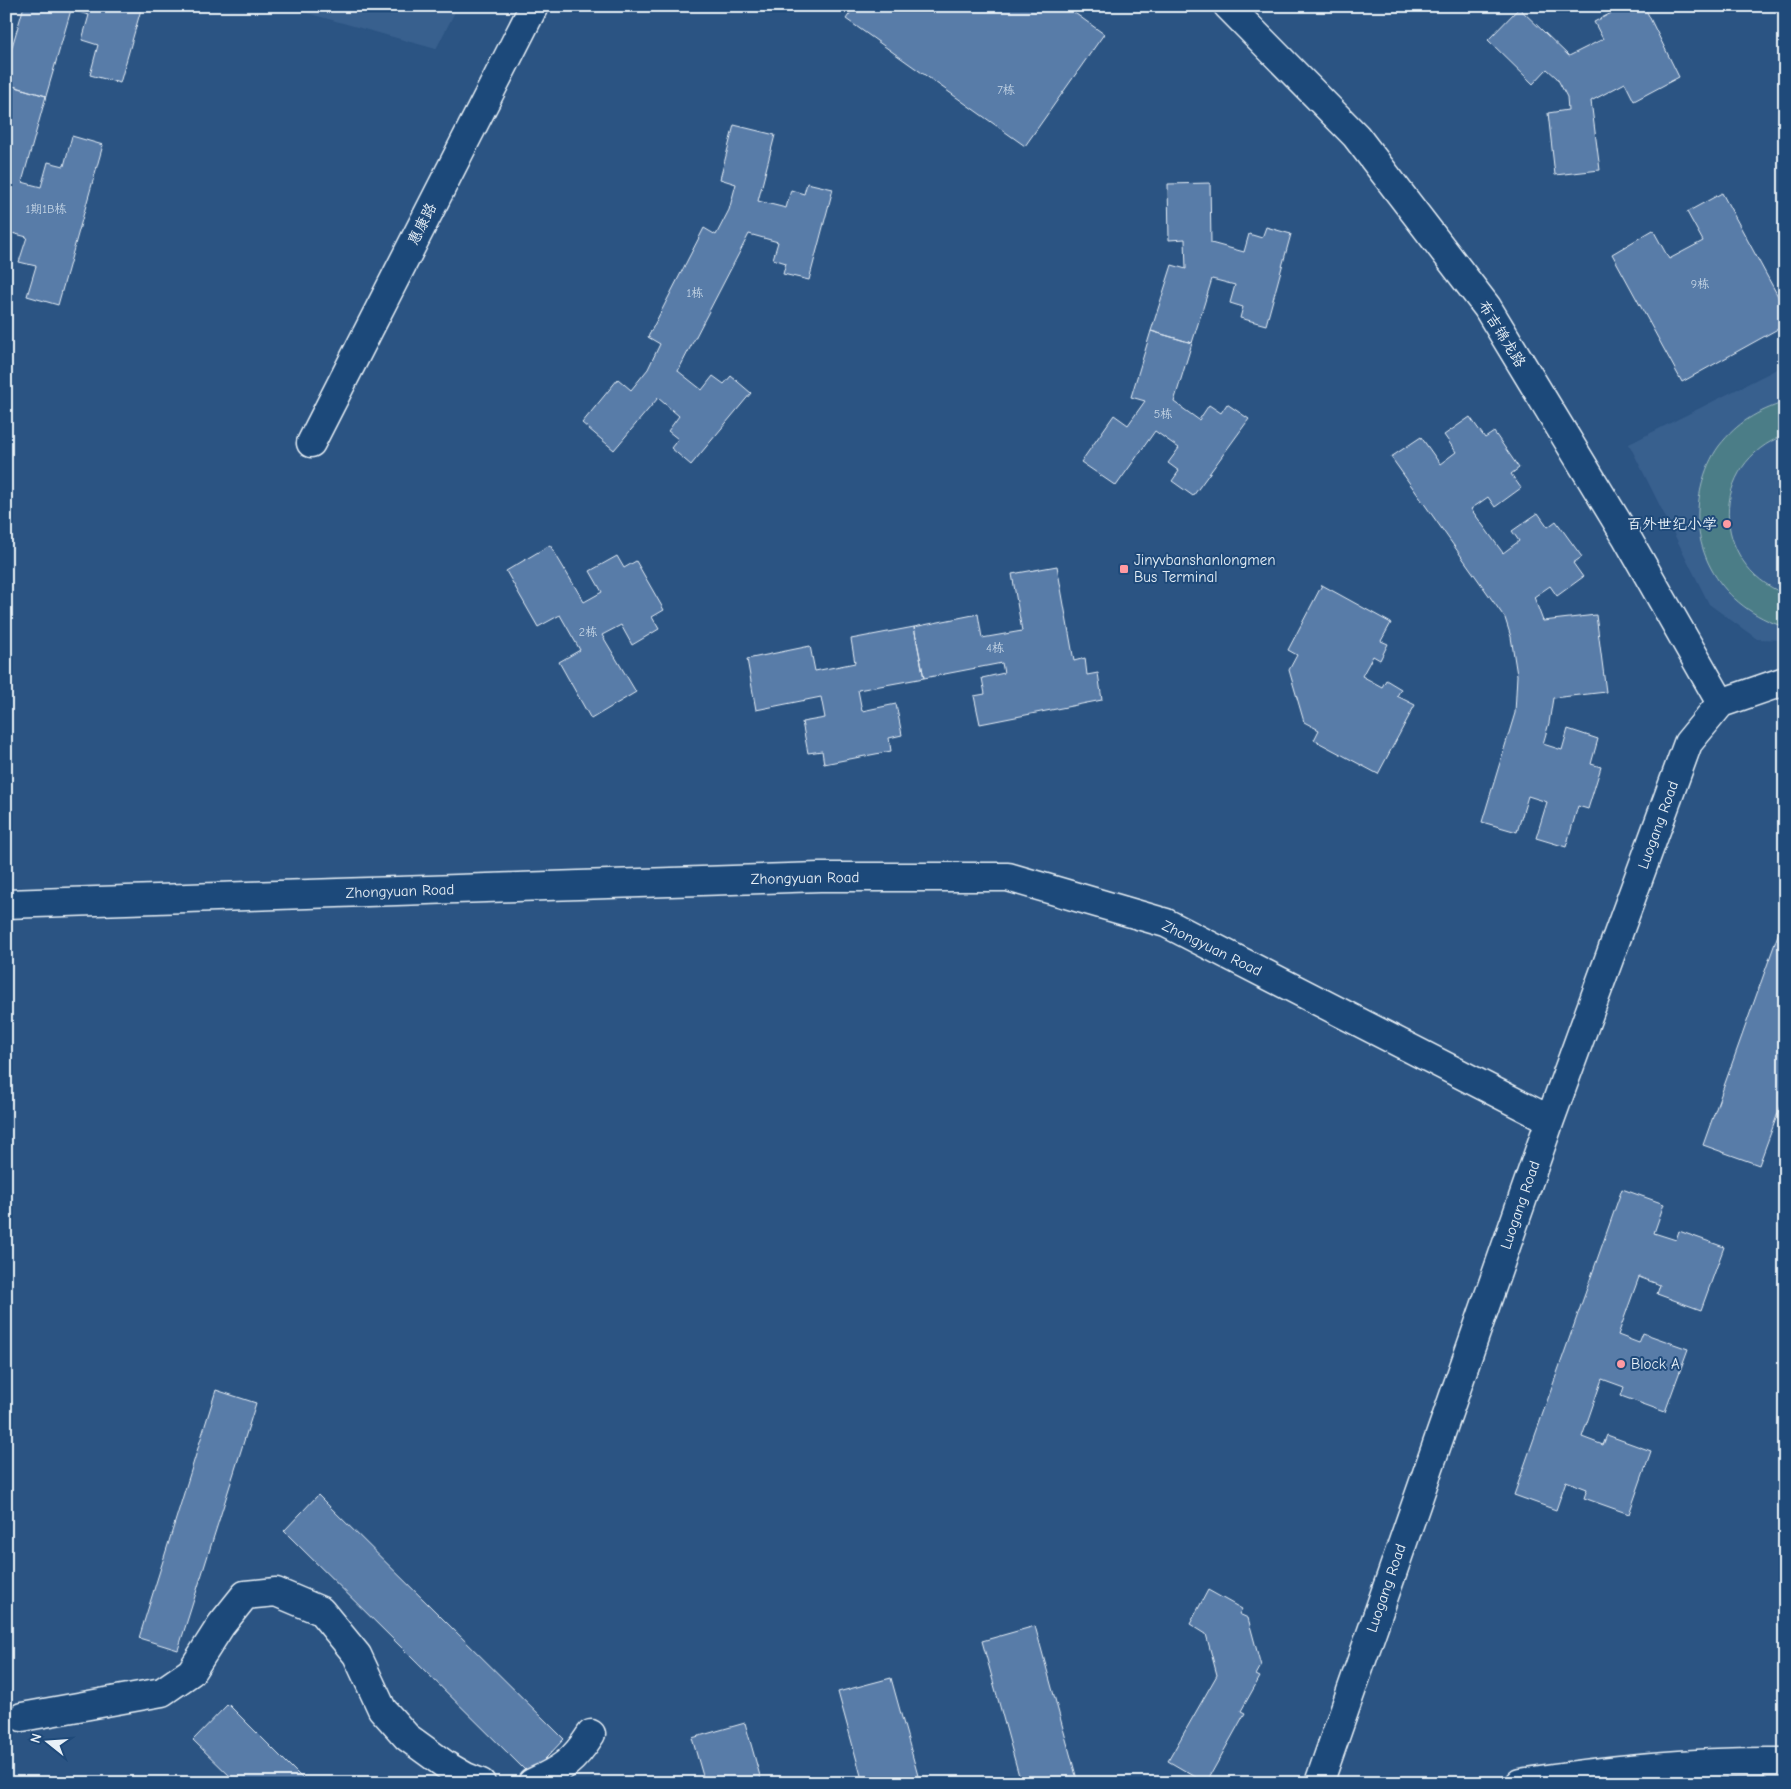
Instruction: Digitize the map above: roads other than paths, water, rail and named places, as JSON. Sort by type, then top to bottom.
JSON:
[{"type":"street","name":"惠康路","points":[[311,443],[534,6]]},
{"type":"street","name":"布吉锦龙路","points":[[1228,6],[1356,136],[1487,307],[1627,538],[1721,703]]},
{"type":"street","points":[[1721,703],[1785,681]]},
{"type":"street","name":"Luogang Road","points":[[1318,1783],[1550,1120],[1688,743],[1721,703]]},
{"type":"street","name":"Zhongyuan Road","points":[[6,904],[810,877],[1008,877],[1166,923],[1550,1120]]},
{"type":"street","points":[[22,1717],[162,1692],[191,1672],[221,1625],[245,1595],[276,1592],[321,1610],[357,1655],[382,1709],[407,1737],[447,1766],[481,1783]]},
{"type":"street","points":[[532,1783],[555,1773],[579,1753],[591,1734]]},
{"type":"street","points":[[1520,1783],[1653,1766],[1785,1762]]},
{"type":"place","name":"百外世纪小学","points":[[1727,524]]},
{"type":"place","name":"Jinyvbanshanlongmen Bus Terminal","points":[[1124,569]]},
{"type":"place","name":"Block A","points":[[1621,1364]]}]
